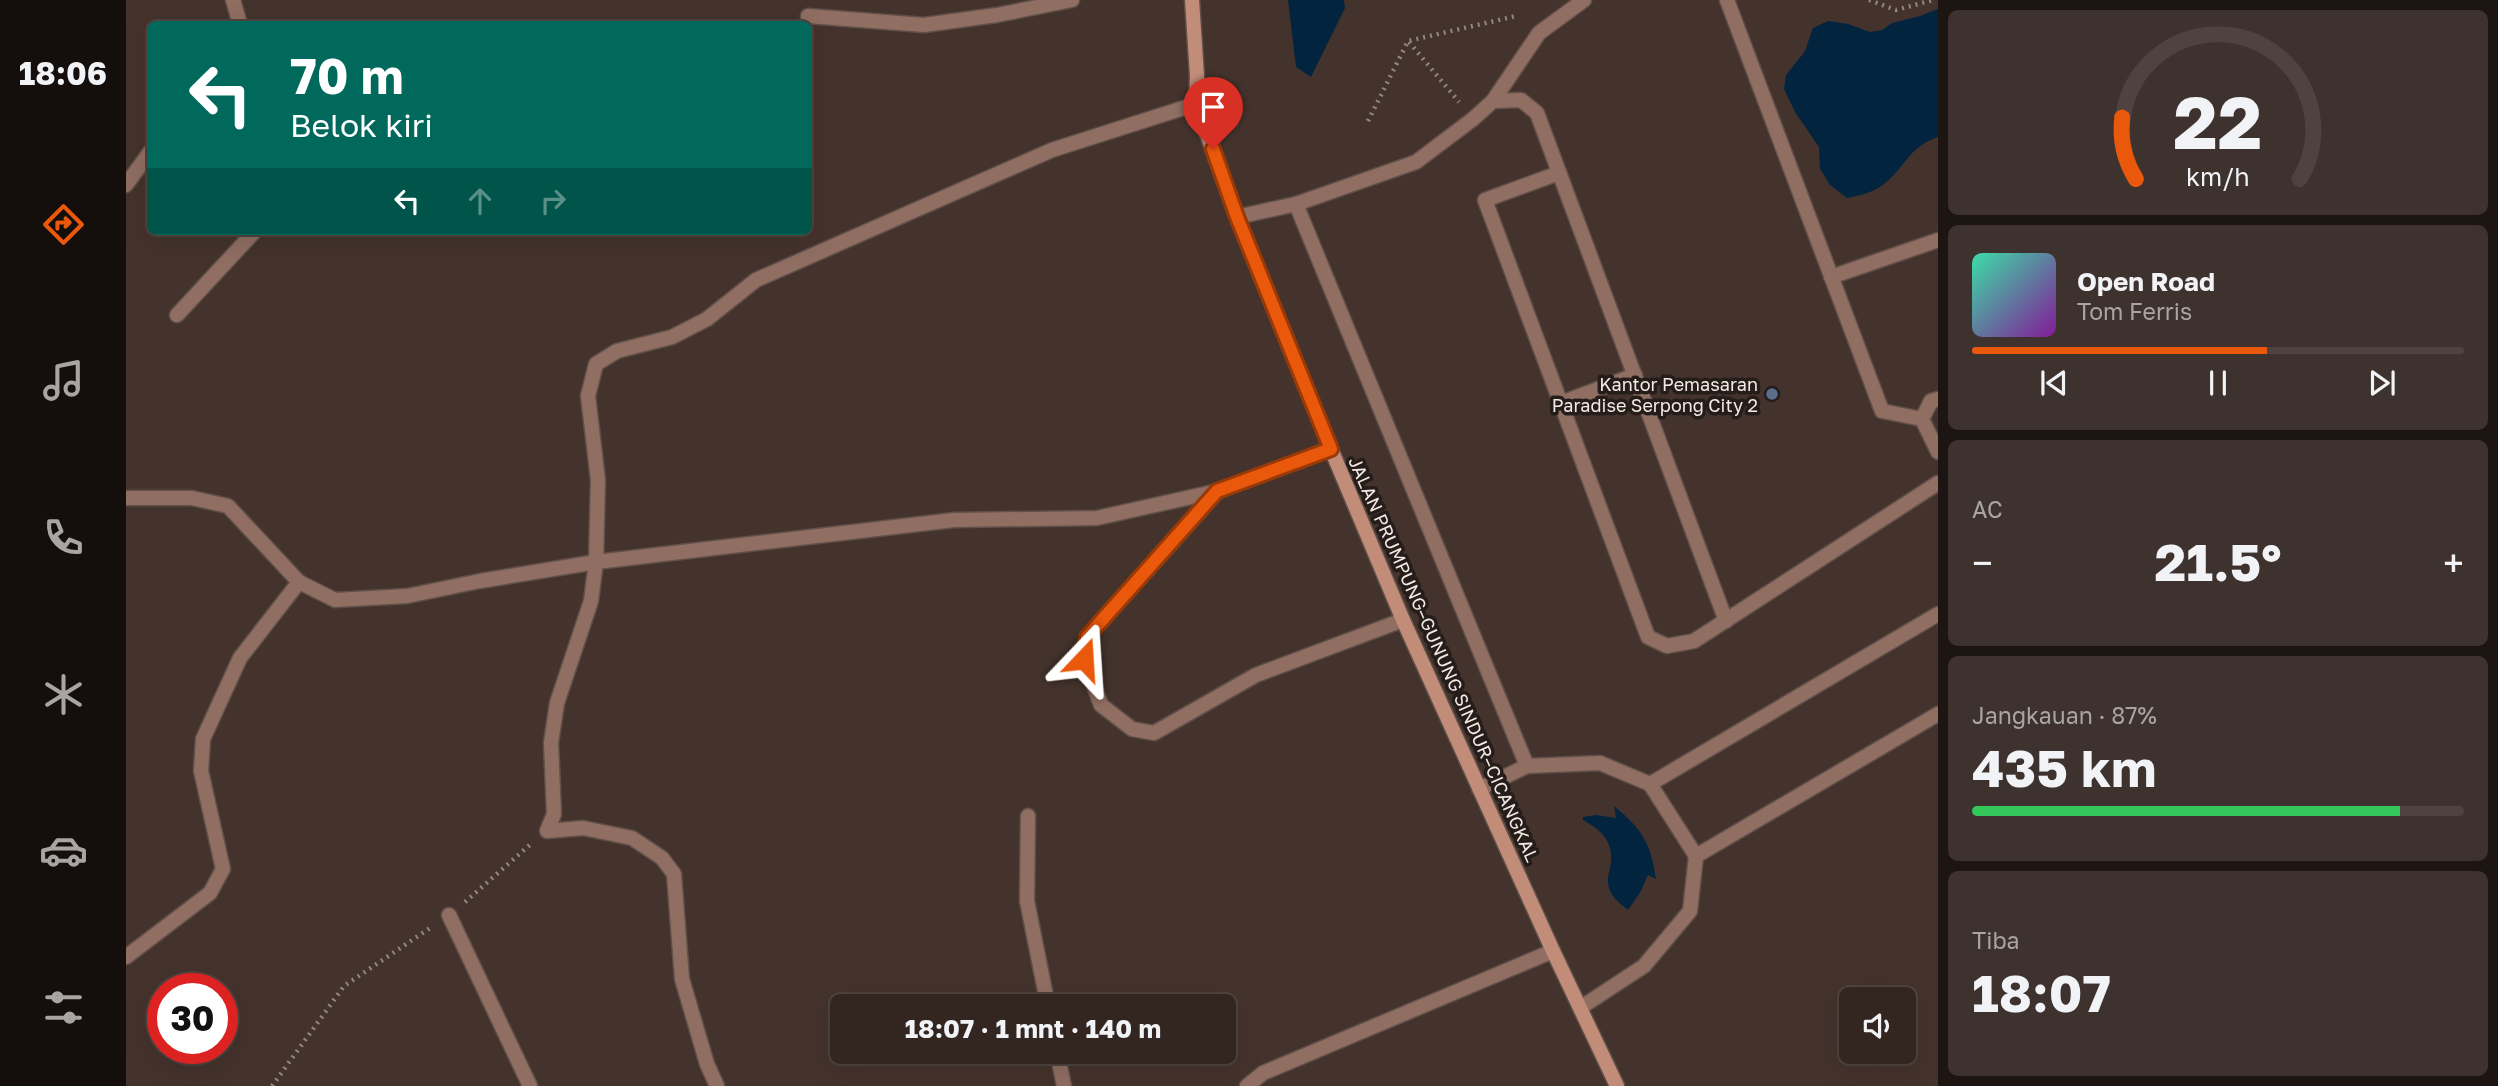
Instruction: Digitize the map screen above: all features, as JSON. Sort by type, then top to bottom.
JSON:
[{"type":"main road","name":"JALAN PRUMPUNG–GUNUNG SINDUR–CICANGKAL","points":[[1192,0],[1196,104],[1237,217],[1403,620],[1617,1086]]},
{"type":"street","points":[[233,0],[239,21]]},
{"type":"street","points":[[808,16],[924,25],[997,15],[1072,0]]},
{"type":"street","points":[[1237,217],[1296,204],[1416,162],[1474,119],[1493,101],[1539,33],[1584,0]]},
{"type":"street","points":[[1727,0],[1882,411],[1922,419]]},
{"type":"street","points":[[1493,101],[1521,100],[1536,113],[1726,621]]},
{"type":"street","points":[[717,1086],[682,979],[674,874],[662,858],[632,838],[583,828],[547,831],[554,814],[551,743],[557,704],[590,601],[596,562],[598,480],[588,396],[596,364],[617,351],[672,337],[707,319],[756,280],[1052,150],[1196,104]]},
{"type":"street","points":[[126,185],[147,156]]},
{"type":"street","points":[[1559,173],[1485,201],[1648,637],[1667,646],[1694,641],[1938,483]]},
{"type":"street","points":[[1296,204],[1527,766]]},
{"type":"street","points":[[177,315],[252,235]]},
{"type":"street","points":[[1831,277],[1938,240]]},
{"type":"street","points":[[1561,403],[1634,375]]},
{"type":"street","points":[[1922,419],[1931,401],[1938,399]]},
{"type":"street","points":[[1922,419],[1938,452]]},
{"type":"street","points":[[126,498],[192,498],[228,506],[299,582],[335,600],[407,596],[596,562],[954,520],[1097,518],[1217,491],[1331,449]]},
{"type":"street","points":[[1217,491],[1087,637],[1084,659],[1101,705],[1132,729],[1154,733],[1256,675],[1403,620]]},
{"type":"street","points":[[126,957],[210,893],[223,869],[201,771],[203,739],[240,658],[299,582]]},
{"type":"street","points":[[1650,784],[1938,614]]},
{"type":"street","points":[[1696,856],[1938,714]]},
{"type":"street","points":[[1479,789],[1527,766],[1600,763],[1650,784],[1696,856],[1690,911],[1644,966],[1580,1008]]},
{"type":"street","points":[[1028,816],[1027,901],[1046,994]]},
{"type":"street","points":[[449,915],[530,1086]]},
{"type":"street","points":[[1247,1086],[1264,1073],[1553,951]]},
{"type":"street","points":[[1059,1064],[1064,1086]]},
{"type":"path","points":[[1869,0],[1896,10],[1933,0]]},
{"type":"path","points":[[1408,41],[1516,16]]},
{"type":"path","points":[[1408,41],[1474,119]]},
{"type":"path","points":[[1368,121],[1408,41]]},
{"type":"path","points":[[272,1086],[344,986],[449,915],[547,831]]},
{"type":"water","points":[[1288,0],[1344,0],[1345,8],[1311,77],[1296,67]]},
{"type":"water","points":[[1938,9],[1938,137],[1920,146],[1880,187],[1847,198],[1830,185],[1820,169],[1819,147],[1795,112],[1784,89],[1786,75],[1805,51],[1813,28],[1828,21],[1848,24],[1870,32]]},
{"type":"water","points":[[1614,806],[1632,822],[1644,838],[1656,879],[1648,875],[1628,910],[1615,899],[1609,888],[1611,855],[1608,842],[1595,827],[1583,820],[1583,817],[1596,815],[1616,818]]},
{"type":"place","name":"Kantor Pemasaran Paradise Serpong City 2","points":[[1772,394]]},
{"type":"route","points":[[1084,659],[1087,637],[1217,491],[1331,449],[1237,217],[1213,149]]}]
